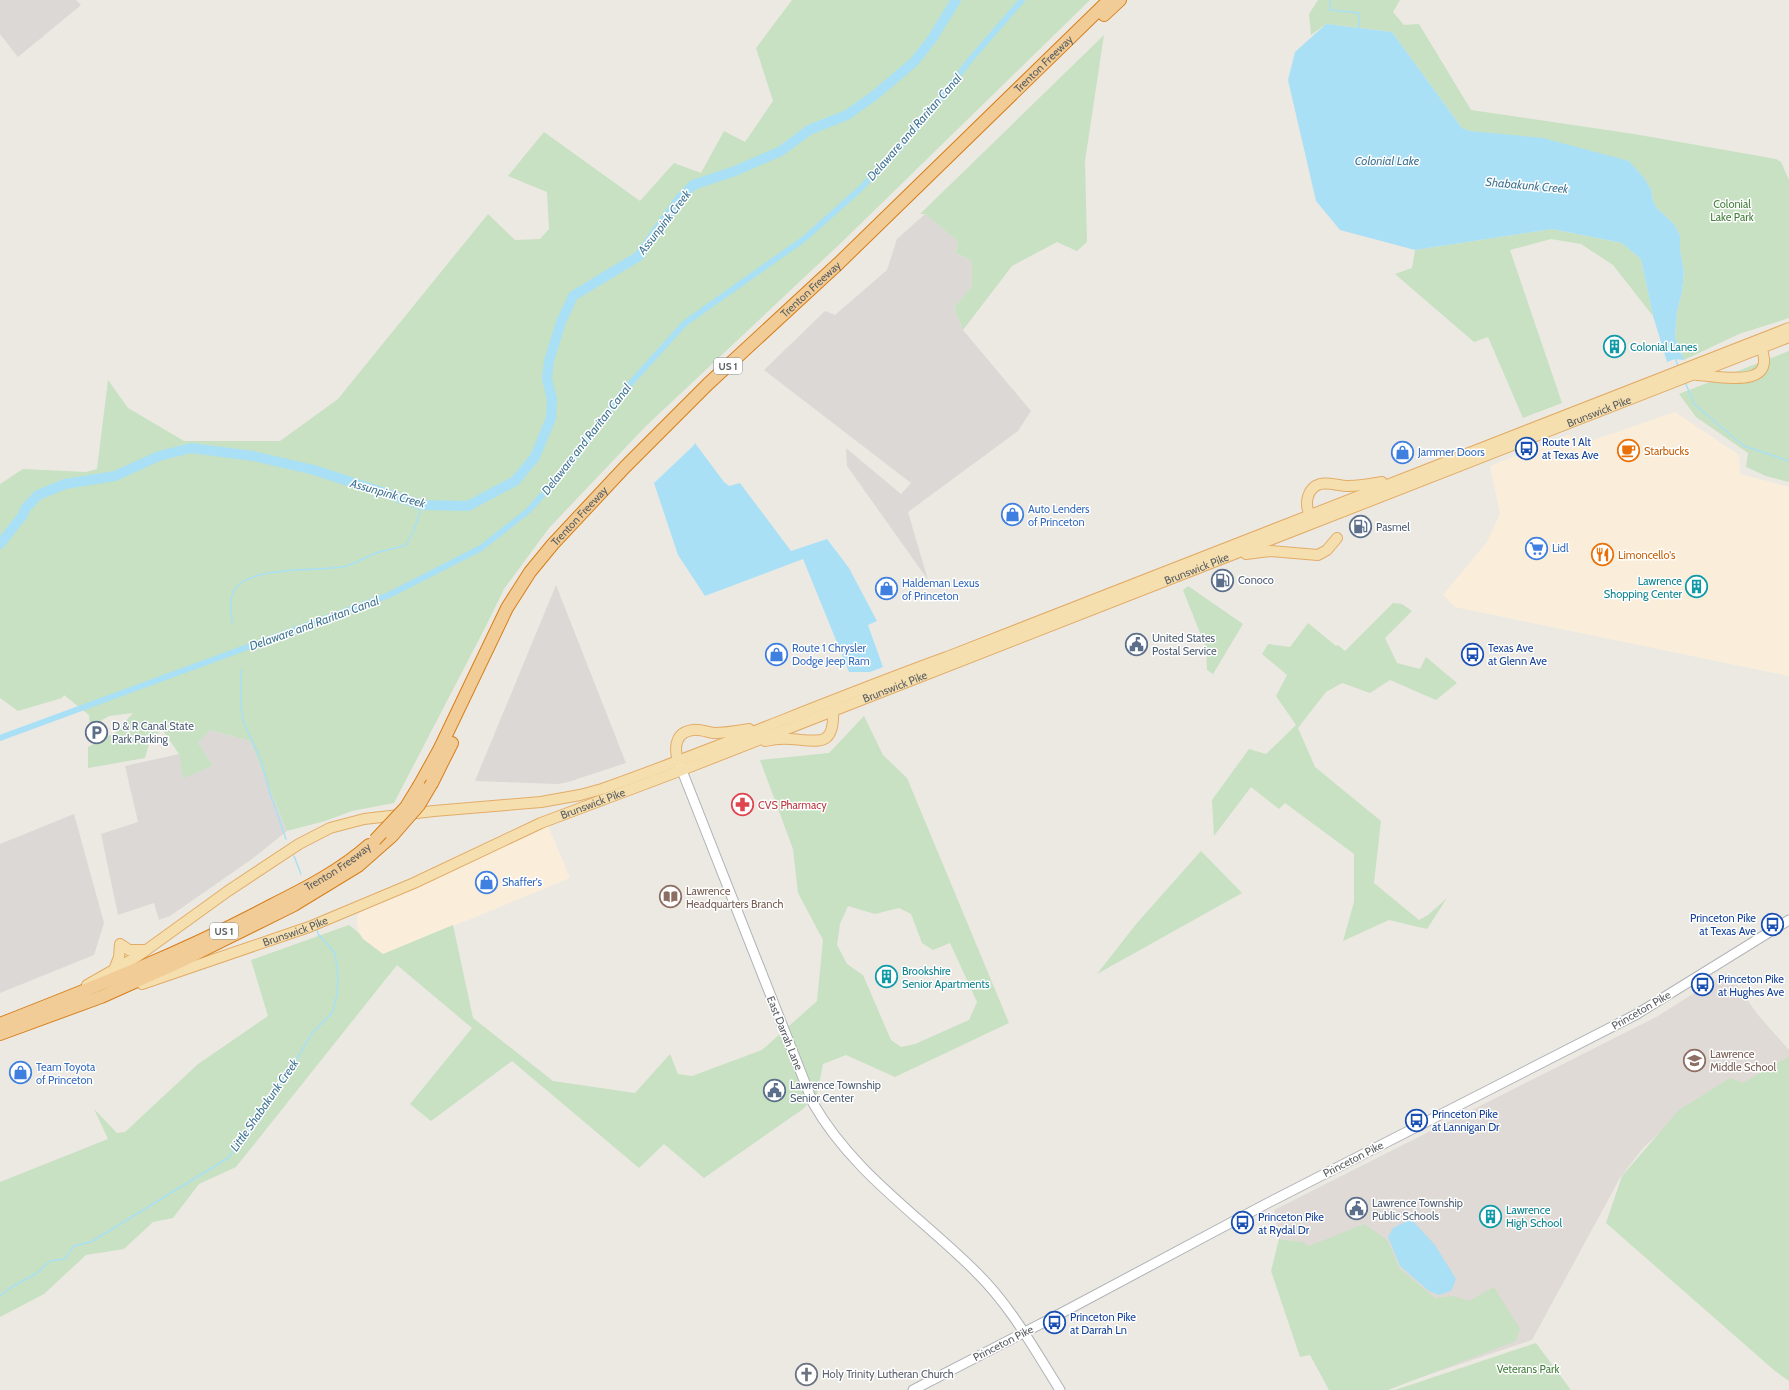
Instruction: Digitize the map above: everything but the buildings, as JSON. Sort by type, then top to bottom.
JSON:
[{"type":"highway","name":"Trenton Freeway","points":[[61,1000],[222,932],[329,874],[360,854],[375,840],[406,807],[419,786],[439,750],[507,608],[530,572],[553,544],[625,467],[708,384],[839,263],[1109,0]]},
{"type":"highway","name":"Trenton Freeway","points":[[101,997],[177,964],[294,905],[358,866],[392,836],[418,805],[432,783],[514,613],[532,582],[558,550],[697,405],[859,254],[1120,0]]},
{"type":"highway","name":"Brunswick Pike","points":[[0,1034],[101,997]]},
{"type":"highway","name":"Brunswick Pike","points":[[0,1024],[61,1000]]},
{"type":"main road","name":"Brunswick Pike","points":[[1689,373],[1789,328]]},
{"type":"main road","name":"Brunswick Pike","points":[[61,1000],[146,950],[294,847],[330,828],[345,823],[372,818],[558,800],[602,789],[738,747],[826,706],[947,657],[1415,474],[1789,337]]},
{"type":"main road","points":[[1689,373],[1752,377],[1763,367],[1764,356],[1761,348]]},
{"type":"main road","name":"Brunswick Pike","points":[[101,997],[244,951],[320,923],[414,883],[536,825],[770,726],[1219,560],[1669,380]]},
{"type":"main road","points":[[1310,515],[1307,505],[1309,495],[1312,490],[1320,484],[1360,486],[1415,474]]},
{"type":"main road","points":[[1219,560],[1270,551],[1318,555],[1327,550],[1337,538]]},
{"type":"main road","points":[[738,747],[773,739],[792,739],[812,742],[823,740],[831,732],[833,727],[826,706]]},
{"type":"main road","points":[[680,765],[675,752],[677,742],[679,737],[688,731],[698,730],[725,733],[770,726]]},
{"type":"main road","name":"East Darrah Lane","points":[[680,765],[813,1103],[820,1115],[840,1143],[860,1165],[988,1284],[1008,1308],[1060,1390]]},
{"type":"main road","name":"Princeton Pike","points":[[913,1390],[1024,1333],[1264,1204],[1637,1014],[1789,920]]},
{"type":"main road","points":[[114,970],[119,956],[120,944],[129,950],[146,950]]},
{"type":"shaded area","points":[[0,0],[76,0],[81,5],[18,57],[0,34]]},
{"type":"shaded area","points":[[925,214],[958,241],[956,253],[972,261],[972,286],[954,308],[963,330],[1031,411],[1018,431],[908,512],[928,580],[847,466],[846,448],[901,494],[911,483],[764,370],[825,311],[835,315],[887,270],[897,239]]},
{"type":"shaded area","name":"Lawrence Shopping Center","points":[[1675,412],[1739,455],[1740,474],[1789,487],[1789,676],[1455,607],[1443,595],[1487,542],[1500,514],[1490,466],[1568,435],[1585,443]]},
{"type":"shaded area","points":[[556,585],[626,763],[559,784],[475,781]]},
{"type":"shaded area","points":[[210,730],[250,741],[287,831],[252,859],[170,916],[159,920],[154,903],[118,915],[101,834],[138,822],[125,766],[179,754],[184,777],[213,766],[198,743]]},
{"type":"shaded area","points":[[74,814],[104,923],[94,955],[0,993],[0,844]]},
{"type":"shaded area","points":[[546,821],[570,878],[383,955],[363,939],[359,933],[357,922],[358,916],[363,907]]},
{"type":"shaded area","name":"Lawrence High School","points":[[1724,974],[1730,975],[1758,1015],[1789,1050],[1789,1056],[1726,1095],[1682,1112],[1643,1148],[1620,1178],[1532,1340],[1383,1390],[1303,1242],[1279,1239],[1274,1210],[1658,1016]]},
{"type":"green space","points":[[792,0],[1090,0],[844,240],[646,426],[549,528],[504,589],[394,803],[352,811],[325,821],[287,831],[250,741],[210,730],[198,743],[213,766],[183,778],[179,754],[162,729],[149,744],[145,758],[88,768],[88,747],[116,732],[133,713],[109,716],[90,727],[89,715],[64,695],[62,698],[18,711],[0,698],[0,484],[23,469],[86,472],[97,469],[108,380],[128,408],[184,441],[280,441],[338,399],[488,214],[515,240],[540,239],[549,229],[547,192],[508,176],[544,132],[640,201],[674,163],[701,173],[724,131],[745,142],[773,101],[756,48]]},
{"type":"green space","name":"Colonial Lake Park","points":[[1318,0],[1400,0],[1393,12],[1404,25],[1419,24],[1471,110],[1634,134],[1776,159],[1781,162],[1789,180],[1789,318],[1739,334],[1684,360],[1675,337],[1677,312],[1682,292],[1684,272],[1680,249],[1680,235],[1674,224],[1656,207],[1651,189],[1629,161],[1470,131],[1462,128],[1392,32],[1326,24],[1311,35],[1309,14]]},
{"type":"green space","points":[[1104,35],[1085,161],[1087,242],[1077,251],[1057,242],[1012,266],[963,330],[954,308],[972,286],[972,261],[956,253],[958,241],[925,214],[920,214]]},
{"type":"green space","points":[[1552,229],[1622,243],[1641,259],[1653,316],[1613,265],[1581,244],[1551,239],[1510,250],[1562,403],[1523,418],[1488,337],[1474,342],[1395,274],[1412,268],[1415,250]]},
{"type":"green space","points":[[1789,351],[1789,482],[1766,476],[1746,467],[1748,453],[1696,417],[1679,394]]},
{"type":"green space","points":[[1188,586],[1243,624],[1213,674],[1207,670],[1206,648],[1183,590]]},
{"type":"green space","points":[[1393,603],[1402,604],[1412,611],[1385,638],[1397,663],[1420,669],[1426,657],[1457,683],[1436,700],[1390,680],[1370,693],[1342,683],[1326,692],[1298,728],[1315,767],[1381,821],[1374,883],[1419,920],[1428,915],[1447,898],[1427,929],[1389,920],[1343,941],[1354,902],[1354,854],[1285,803],[1279,809],[1251,787],[1214,836],[1212,800],[1249,749],[1266,754],[1296,725],[1276,696],[1287,675],[1262,654],[1268,644],[1290,647],[1308,623],[1336,646],[1338,645],[1345,651]]},
{"type":"green space","points":[[864,716],[883,755],[907,778],[1009,1023],[895,1077],[846,1055],[823,1064],[817,1094],[803,1109],[704,1178],[664,1144],[639,1168],[512,1061],[431,1121],[410,1104],[472,1028],[397,965],[236,1167],[199,1184],[173,1218],[153,1222],[124,1249],[86,1255],[44,1294],[0,1317],[0,1182],[108,1139],[94,1109],[117,1133],[125,1132],[198,1064],[268,1016],[251,960],[349,925],[359,933],[363,939],[383,954],[453,925],[473,1018],[553,1081],[635,1093],[670,1054],[678,1074],[692,1076],[762,1050],[817,1001],[823,940],[798,893],[793,849],[760,760],[829,753]],"holes":[[[848,906],[875,914],[899,908],[911,914],[922,943],[933,950],[950,943],[977,1002],[969,1020],[915,1044],[901,1047],[891,1040],[863,975],[847,964],[837,945],[840,924]]]},
{"type":"green space","points":[[1201,851],[1242,893],[1097,974],[1137,923]]},
{"type":"green space","points":[[1789,1056],[1789,1381],[1775,1371],[1606,1223],[1622,1176],[1679,1110],[1730,1078],[1743,1083]]},
{"type":"green space","points":[[1364,1224],[1387,1240],[1400,1269],[1435,1298],[1453,1296],[1469,1301],[1494,1287],[1520,1329],[1516,1341],[1388,1390],[1329,1390],[1310,1355],[1300,1357],[1271,1271],[1279,1239],[1303,1242],[1309,1246]]},
{"type":"green space","name":"Veterans Park","points":[[1536,1343],[1571,1390],[1395,1390]]},
{"type":"water","name":"Colonial Lake","points":[[1326,24],[1392,32],[1462,128],[1470,131],[1543,138],[1629,161],[1644,178],[1651,189],[1656,207],[1674,224],[1680,235],[1680,249],[1684,272],[1682,292],[1677,312],[1675,337],[1684,360],[1675,359],[1667,362],[1653,316],[1641,259],[1622,243],[1552,229],[1415,250],[1340,230],[1316,201],[1288,80],[1295,52]]},
{"type":"water","points":[[695,443],[724,482],[729,486],[740,483],[791,551],[827,539],[849,568],[877,621],[868,625],[883,667],[870,672],[849,672],[803,559],[705,596],[678,555],[654,483]]},
{"type":"water","points":[[1411,1219],[1435,1245],[1456,1279],[1451,1291],[1439,1295],[1429,1291],[1400,1266],[1388,1237],[1393,1228]]},
{"type":"waterway","name":"Assunpink Creek","points":[[0,544],[23,515],[25,509],[38,495],[65,484],[115,476],[159,456],[191,448],[253,456],[314,470],[422,505],[468,506],[515,481],[535,457],[551,418],[552,399],[547,379],[549,361],[561,322],[573,296],[639,256],[679,200],[693,185],[735,171],[781,151],[809,130],[847,115],[875,95],[914,62],[932,39],[956,0]]},
{"type":"waterway","name":"Delaware and Raritan Canal","points":[[0,738],[389,595],[481,548],[528,511],[565,470],[629,385],[685,323],[804,239],[859,190],[899,149],[970,60],[1022,0]]},
{"type":"waterway","name":"Shabakunk Creek","points":[[1330,0],[1330,10],[1359,13],[1359,28]]},
{"type":"waterway","name":"Shabakunk Creek","points":[[1675,358],[1679,368]]},
{"type":"waterway","name":"Shabakunk Creek","points":[[1685,382],[1695,405],[1744,446],[1789,461]]},
{"type":"waterway","name":"Little Shabakunk Creek","points":[[232,623],[231,598],[234,590],[242,582],[268,573],[351,565],[376,553],[406,545],[414,530],[422,505]]},
{"type":"waterway","name":"Little Shabakunk Creek","points":[[241,670],[241,707],[244,723],[260,758],[286,839]]},
{"type":"waterway","name":"Little Shabakunk Creek","points":[[294,856],[301,874]]},
{"type":"waterway","name":"Little Shabakunk Creek","points":[[0,1296],[10,1288],[37,1273],[50,1261],[65,1259],[74,1246],[91,1242],[228,1158],[292,1067],[312,1033],[332,1013],[337,995],[338,975],[335,953],[318,934],[317,928]]},
{"type":"place","name":"Colonial Lanes","points":[[1614,347]]},
{"type":"place","name":"Route 1 Alt at Texas Ave","points":[[1527,448]]},
{"type":"place","name":"Starbucks","points":[[1629,451]]},
{"type":"place","name":"Jammer Doors","points":[[1403,452]]},
{"type":"place","name":"Auto Lenders of Princeton","points":[[1012,515]]},
{"type":"place","name":"Pasmel","points":[[1360,527]]},
{"type":"place","name":"Lidl","points":[[1537,548]]},
{"type":"place","name":"Limoncello's","points":[[1603,555]]},
{"type":"place","name":"Conoco","points":[[1222,580]]},
{"type":"place","name":"Lawrence Shopping Center","points":[[1697,587]]},
{"type":"place","name":"Haldeman Lexus of Princeton","points":[[886,589]]},
{"type":"place","name":"United States Postal Service","points":[[1136,644]]},
{"type":"place","name":"Route 1 Chrysler Dodge Jeep Ram","points":[[777,654]]},
{"type":"place","name":"Texas Ave at Glenn Ave","points":[[1473,654]]},
{"type":"place","name":"D & R Canal State Park Parking","points":[[97,732]]},
{"type":"place","name":"CVS Pharmacy","points":[[742,805]]},
{"type":"place","name":"Shaffer's","points":[[486,882]]},
{"type":"place","name":"Lawrence Headquarters Branch","points":[[670,897]]},
{"type":"place","name":"Princeton Pike at Texas Ave","points":[[1772,924]]},
{"type":"place","name":"Brookshire Senior Apartments","points":[[886,977]]},
{"type":"place","name":"Princeton Pike at Hughes Ave","points":[[1702,985]]},
{"type":"place","name":"Lawrence Middle School","points":[[1695,1060]]},
{"type":"place","name":"Team Toyota of Princeton","points":[[20,1073]]},
{"type":"place","name":"Lawrence Township Senior Center","points":[[775,1091]]},
{"type":"place","name":"Princeton Pike at Lannigan Dr","points":[[1417,1120]]},
{"type":"place","name":"Lawrence Township Public Schools","points":[[1356,1209]]},
{"type":"place","name":"Lawrence High School","points":[[1490,1216]]},
{"type":"place","name":"Princeton Pike at Rydal Dr","points":[[1242,1223]]},
{"type":"place","name":"Princeton Pike at Darrah Ln","points":[[1055,1323]]},
{"type":"place","name":"Holy Trinity Lutheran Church","points":[[807,1374]]}]
